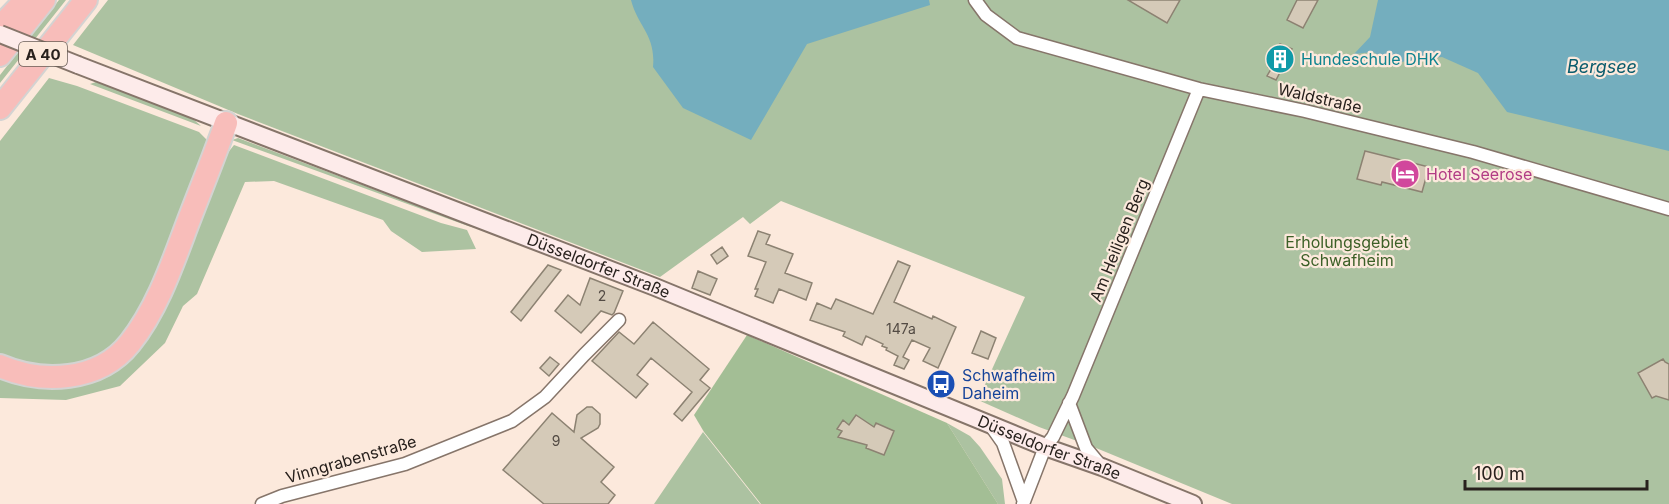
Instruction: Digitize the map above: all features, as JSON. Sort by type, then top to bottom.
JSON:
[{"type":"highway","points":[[0,27],[26,0]]},
{"type":"highway","name":"A 40","points":[[0,55],[44,0]]},
{"type":"highway","name":"A 40","points":[[0,108],[86,0]]},
{"type":"highway","points":[[0,366],[31,376],[56,378],[79,374],[106,363],[129,345],[153,308],[226,123]]},
{"type":"main road","name":"Düsseldorfer Straße","points":[[0,34],[655,287],[1046,447],[1193,504]]},
{"type":"street","name":"Waldstraße","points":[[975,0],[986,15],[1017,38],[1199,88],[1473,152],[1669,208]]},
{"type":"street","name":"Am Heiligen Berg","points":[[1023,502],[1046,447],[1069,404],[1199,88]]},
{"type":"street","name":"Vinngrabenstraße","points":[[262,504],[282,496],[405,464],[512,421],[545,397],[619,320]]},
{"type":"street","points":[[1069,404],[1086,448],[1102,467]]},
{"type":"street","points":[[988,422],[1003,443],[1023,502]]},
{"type":"green space","points":[[59,0],[66,0],[0,83],[0,75]]},
{"type":"green space","name":"Erholungsgebiet Schwafheim","points":[[108,0],[1669,0],[1669,504],[1232,504],[1039,427],[978,400],[1025,297],[781,201],[750,224],[743,217],[660,277],[238,114],[73,45]]},
{"type":"green space","points":[[49,78],[77,86],[199,132],[206,139],[207,147],[145,304],[125,333],[101,354],[79,364],[30,371],[0,356],[0,141]]},
{"type":"green space","points":[[96,82],[192,118],[201,126],[90,84]]},
{"type":"green space","points":[[238,138],[494,233],[468,226],[232,140]]},
{"type":"green space","points":[[234,145],[441,223],[467,230],[476,249],[422,252],[391,231],[383,220],[274,181],[245,182],[197,294],[183,306],[165,343],[120,386],[66,400],[0,398],[0,378],[14,384],[43,388],[72,385],[125,360],[226,155]]},
{"type":"green space","points":[[747,335],[947,423],[998,504],[761,504],[704,432],[694,415]]},
{"type":"green space","points":[[947,423],[970,436],[980,447],[1002,479],[1005,504],[998,504]]},
{"type":"green space","points":[[703,432],[760,504],[654,504]]},
{"type":"water","points":[[631,0],[929,0],[930,5],[807,44],[751,140],[683,108],[653,67],[652,47]]},
{"type":"water","name":"Bergsee","points":[[1378,0],[1669,0],[1669,151],[1507,112],[1478,73],[1442,57],[1392,63],[1373,52],[1354,54],[1370,37]]},
{"type":"building","points":[[1128,0],[1180,0],[1167,23]]},
{"type":"building","points":[[1297,0],[1318,0],[1303,28],[1287,20]]},
{"type":"building","name":"Hundeschule DHK","points":[[1280,44],[1292,49],[1276,80],[1267,76],[1271,69],[1268,67]]},
{"type":"building","points":[[1365,151],[1429,167],[1422,192],[1382,182],[1381,185],[1357,179]]},
{"type":"building","points":[[758,231],[770,235],[766,244],[793,254],[785,273],[812,283],[806,300],[779,289],[773,303],[755,296],[758,289],[755,289],[766,262],[748,256]]},
{"type":"building","points":[[722,247],[728,256],[717,264],[711,255]]},
{"type":"building","points":[[898,261],[910,266],[894,302],[956,327],[938,368],[923,361],[930,348],[912,340],[903,357],[909,360],[904,369],[894,365],[898,356],[886,350],[883,344],[866,336],[862,345],[843,336],[845,332],[810,320],[817,303],[831,309],[836,299],[873,314]]},
{"type":"building","points":[[548,265],[561,270],[521,321],[511,312]]},
{"type":"building","points":[[698,271],[717,279],[710,295],[692,288]]},
{"type":"building","points":[[590,278],[623,291],[612,315],[601,311],[581,333],[555,311],[568,295],[580,305]]},
{"type":"building","points":[[653,322],[709,369],[700,380],[710,388],[682,421],[674,414],[692,392],[651,358],[637,375],[648,384],[636,398],[592,361],[619,332],[634,344]]},
{"type":"building","points":[[981,331],[996,338],[988,359],[972,353]]},
{"type":"building","points":[[550,357],[559,364],[549,376],[540,368]]},
{"type":"building","points":[[1663,359],[1669,364],[1669,400],[1656,396],[1652,398],[1638,373]]},
{"type":"building","points":[[587,407],[592,407],[600,414],[600,424],[598,428],[581,438],[614,467],[601,482],[615,495],[608,504],[544,504],[503,470],[552,413],[574,432],[577,415]]},
{"type":"building","points":[[856,415],[874,427],[876,423],[894,431],[884,455],[866,448],[867,445],[838,437],[842,431],[837,429],[843,420],[849,425]]},
{"type":"place","name":"Hundeschule DHK","points":[[1280,59]]},
{"type":"place","name":"Hotel Seerose","points":[[1405,174]]},
{"type":"place","name":"Schwafheim Daheim","points":[[941,384]]}]
